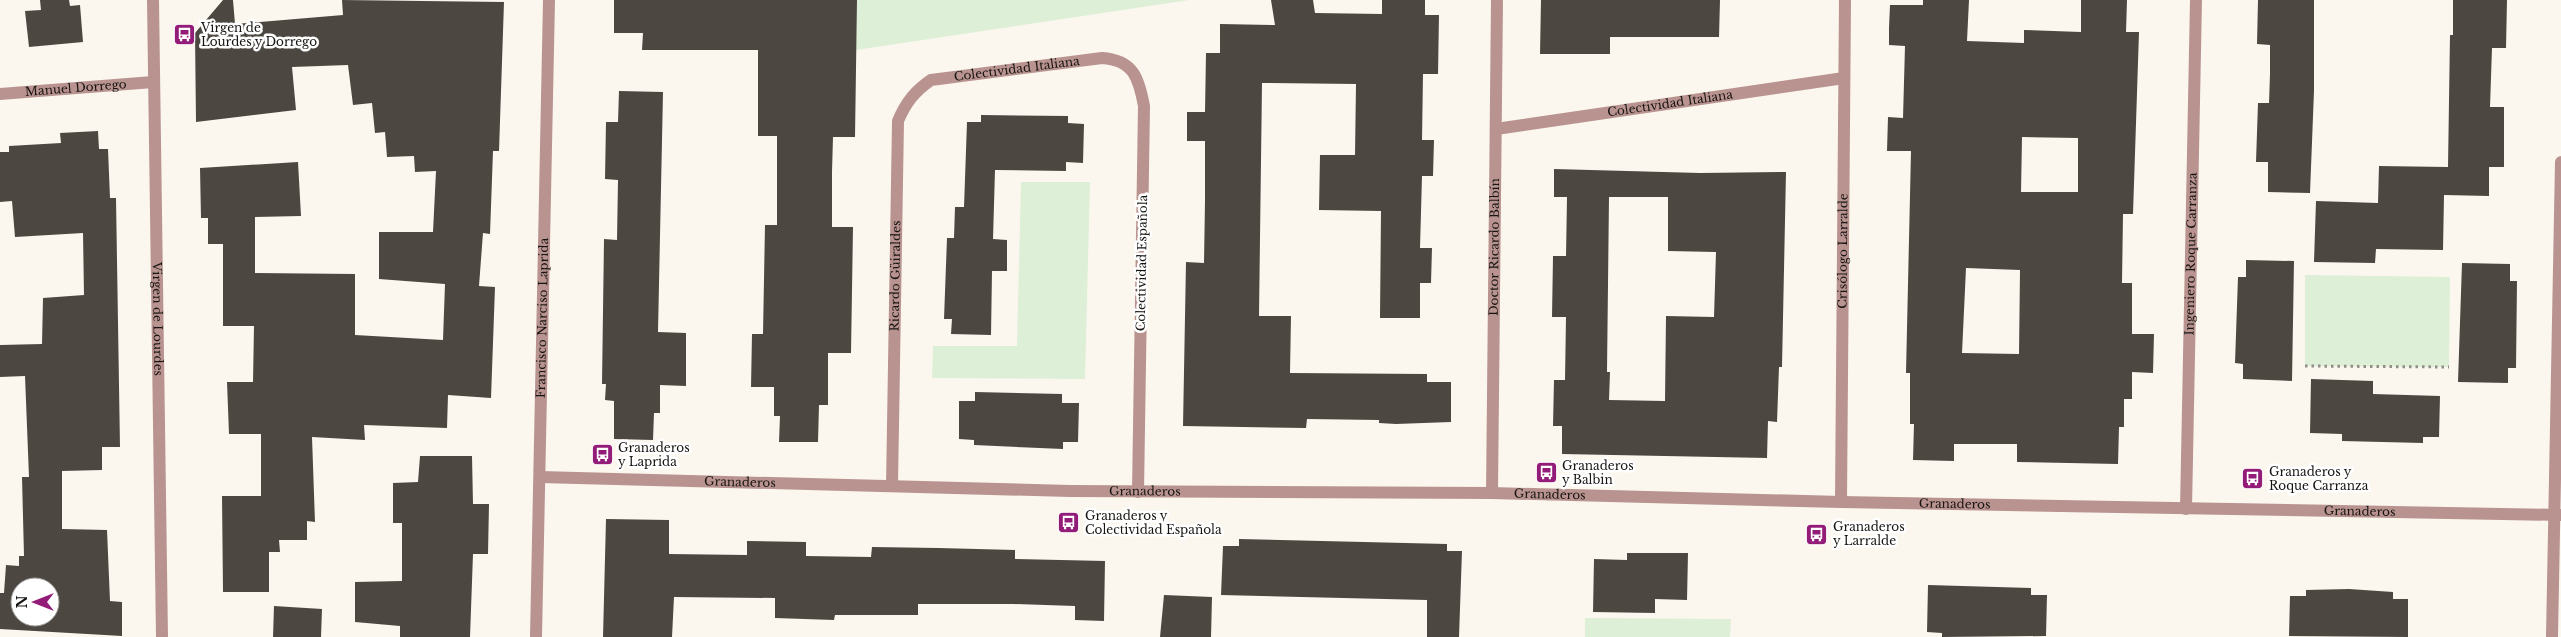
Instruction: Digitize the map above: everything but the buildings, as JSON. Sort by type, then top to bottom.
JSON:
[{"type":"street","name":"Virgen de Lourdes","points":[[153,0],[162,637]]},
{"type":"street","name":"Francisco Narciso Laprida","points":[[536,637],[549,0]]},
{"type":"street","name":"Doctor Ricardo Balbín","points":[[1492,494],[1497,0]]},
{"type":"street","name":"Crisólogo Larralde","points":[[1841,502],[1845,0]]},
{"type":"street","name":"Ingeniero Roque Carranza","points":[[2186,509],[2196,0]]},
{"type":"street","name":"Colectividad Italiana","points":[[931,80],[1102,58]]},
{"type":"street","name":"Colectividad Española","points":[[1102,58],[1113,59],[1125,64],[1138,78],[1144,106],[1138,492]]},
{"type":"street","name":"Colectividad Italiana","points":[[1496,129],[1844,78]]},
{"type":"street","name":"Ricardo Güiraldes","points":[[892,486],[898,120],[906,103],[918,89],[931,80]]},
{"type":"street","name":"Manuel Dorrego","points":[[0,94],[153,82]]},
{"type":"street","points":[[2552,637],[2558,515],[2561,162]]},
{"type":"street","name":"Granaderos","points":[[540,477],[1138,492],[1492,494],[2558,515]]},
{"type":"path","points":[[2305,366],[2449,367]]},
{"type":"green space","points":[[857,0],[1189,0],[856,50]]},
{"type":"green space","points":[[1021,182],[1090,182],[1085,379],[932,378],[933,346],[1017,346]]},
{"type":"green space","points":[[2305,275],[2450,277],[2449,367],[2305,366]]},
{"type":"green space","points":[[1585,618],[1731,619],[1730,637],[1585,637]]},
{"type":"place","name":"Virgen de Lourdes y Dorrego","points":[[185,35]]},
{"type":"place","name":"Granaderos y Laprida","points":[[602,455]]},
{"type":"place","name":"Granaderos y Balbin","points":[[1546,473]]},
{"type":"place","name":"Granaderos y Roque Carranza","points":[[2253,479]]},
{"type":"place","name":"Granaderos y Colectividad Española","points":[[1069,523]]},
{"type":"place","name":"Granaderos y Larralde","points":[[1817,534]]}]
